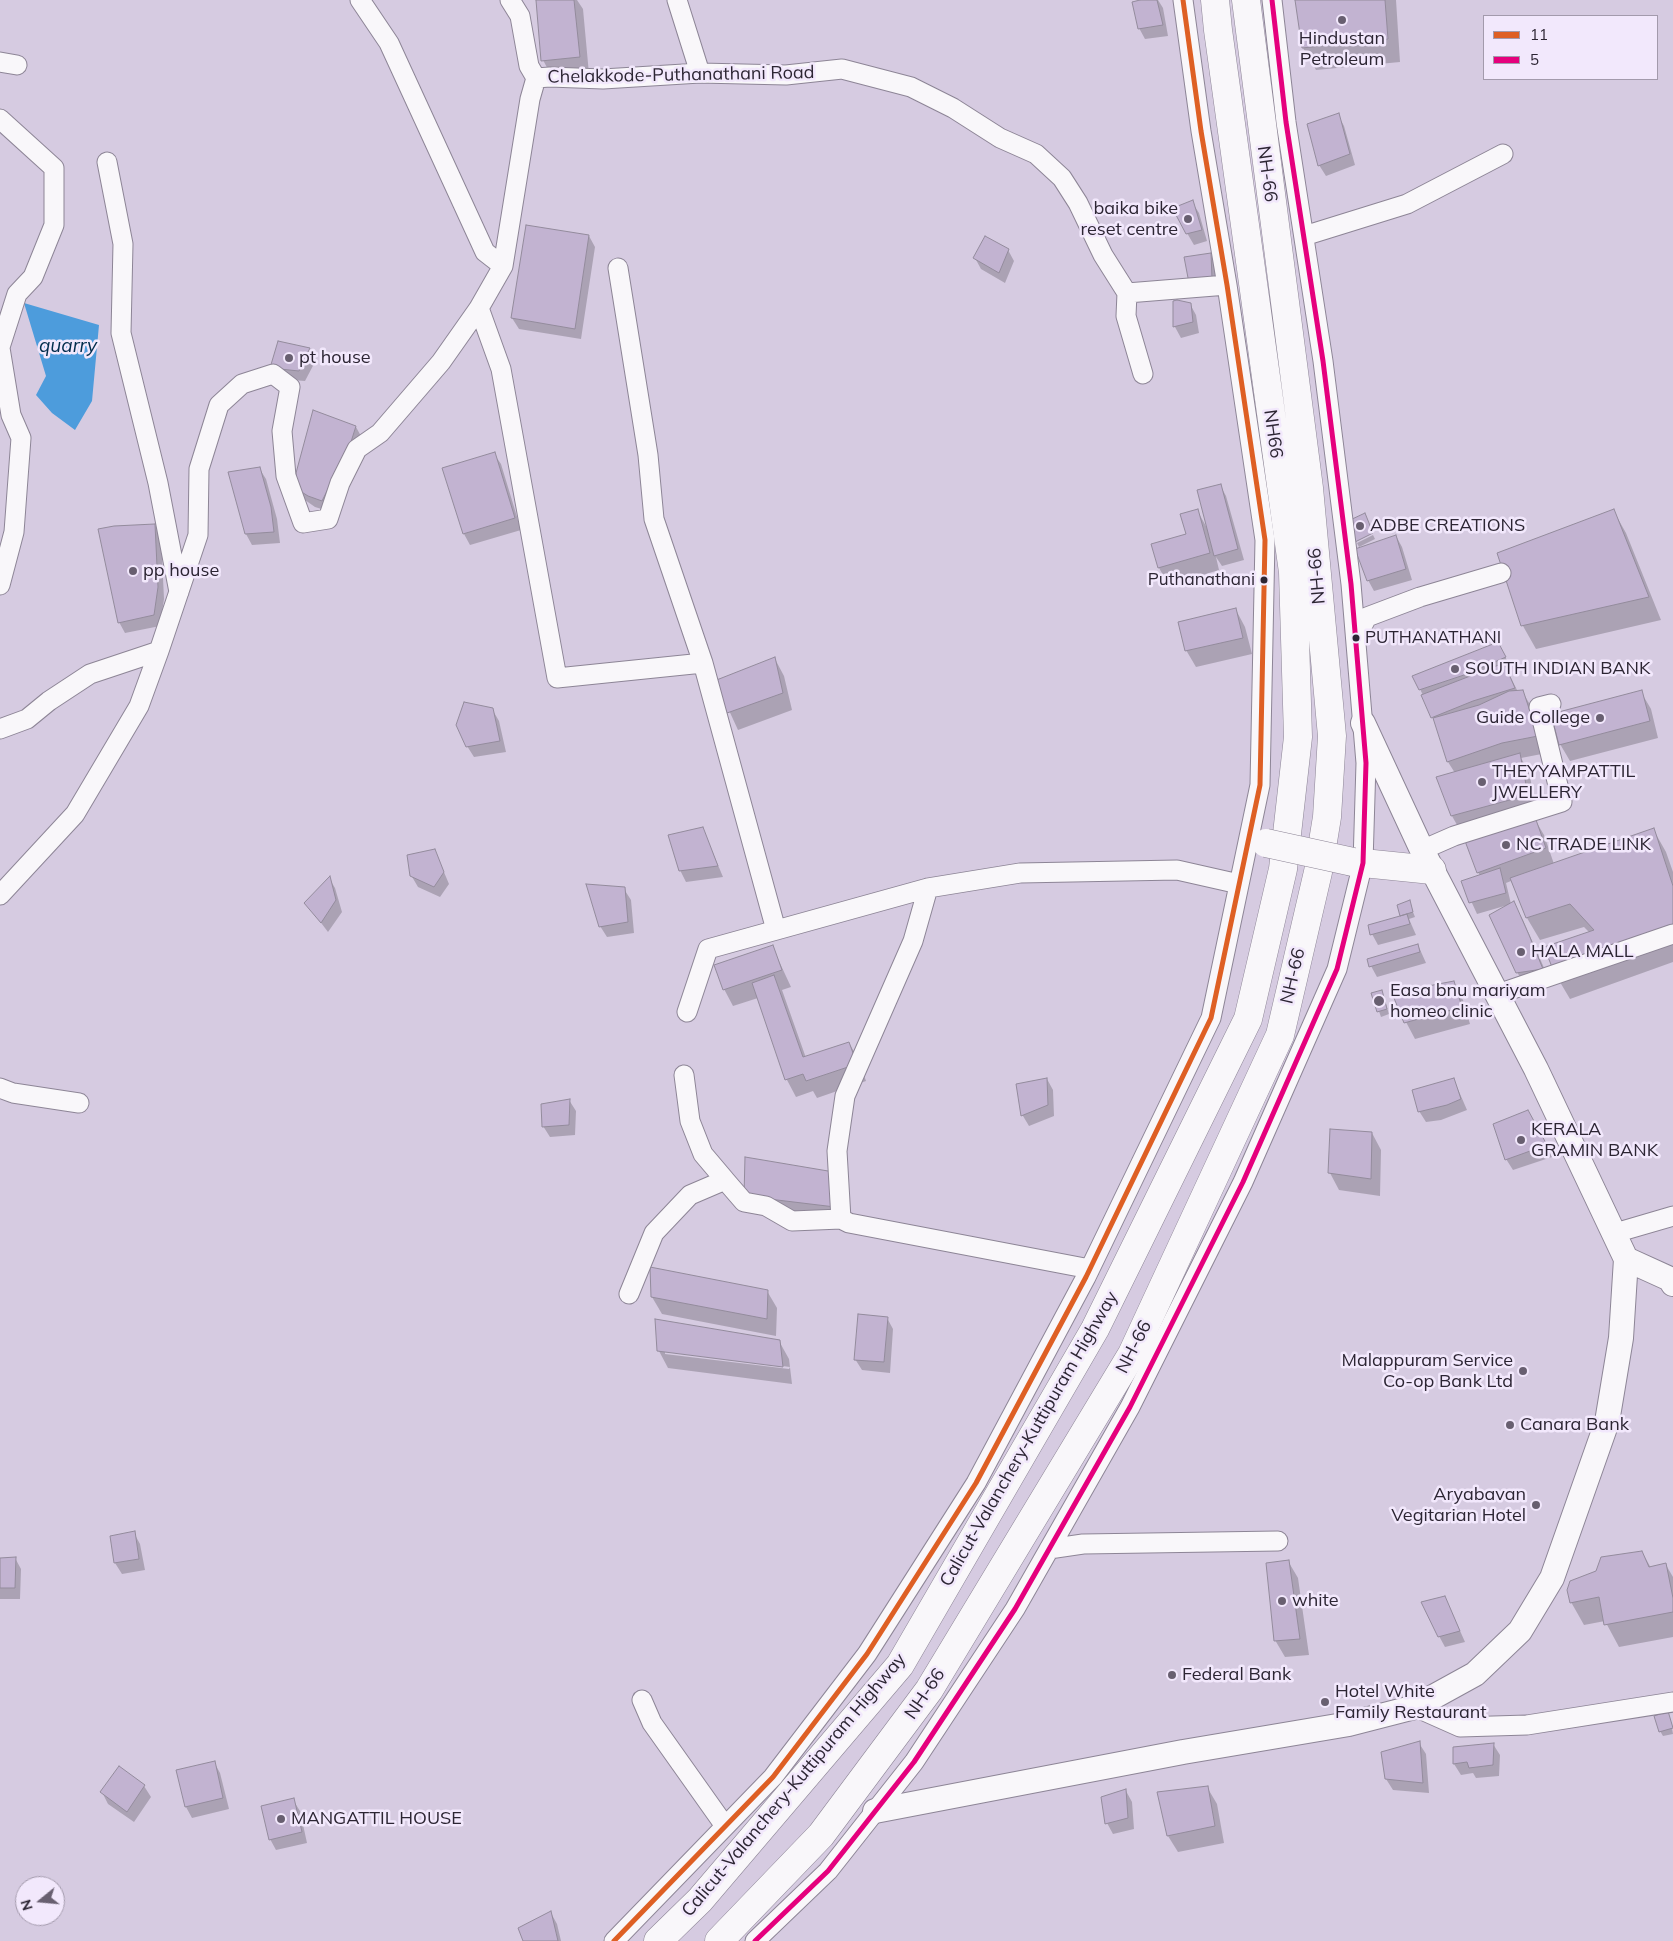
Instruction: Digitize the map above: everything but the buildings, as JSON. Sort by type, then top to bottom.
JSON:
[{"type":"highway","name":"NH66","points":[[1216,0],[1218,30],[1293,572],[1298,737],[1283,869]]},
{"type":"highway","name":"NH-66","points":[[719,1941],[821,1834],[929,1690],[1132,1354],[1280,1035],[1318,872],[1327,818],[1332,736],[1309,488],[1246,0]]},
{"type":"highway","points":[[1257,841],[1358,862],[1427,860]]},
{"type":"highway","name":"Calicut-Valanchery-Kuttipuram Highway","points":[[658,1941],[700,1900],[900,1665],[1095,1329],[1248,1019],[1283,869]]},
{"type":"main road","points":[[875,1811],[1183,1752],[1349,1724],[1415,1707],[1475,1674],[1520,1631],[1552,1578],[1607,1422],[1622,1338],[1626,1260],[1536,1068],[1427,860],[1363,723]]},
{"type":"main road","points":[[1626,1260],[1670,1279],[1673,1284]]},
{"type":"street","points":[[360,0],[389,43],[485,252],[503,266]]},
{"type":"street","points":[[510,0],[520,16],[529,66],[536,78]]},
{"type":"street","points":[[677,0],[700,73]]},
{"type":"street","name":"Calicut-Valanchery-Kuttipuram Highway","points":[[614,1941],[773,1777],[867,1654],[976,1483],[1090,1269],[1211,1018],[1239,884],[1257,841],[1260,785],[1265,540],[1227,285],[1201,132],[1183,0]]},
{"type":"street","points":[[755,1941],[828,1871],[914,1762],[1015,1609],[1130,1407],[1243,1182],[1337,969],[1358,862],[1366,763],[1351,584],[1326,381],[1286,122],[1272,0]]},
{"type":"street","name":"Chelakkode-Puthanathani Road","points":[[0,895],[75,814],[139,706],[180,593],[198,535],[199,469],[219,406],[242,384],[273,374],[290,387],[282,431],[286,476],[303,523],[328,519],[340,483],[357,449],[380,433],[441,362],[480,308],[503,266],[530,99],[536,78],[603,79],[700,73],[786,75],[842,69],[911,87],[953,108],[1000,138],[1036,154],[1062,178],[1078,203],[1103,254],[1127,292]]},
{"type":"street","points":[[0,119],[54,168],[54,226],[33,278],[17,294],[0,348],[6,418],[21,438],[14,532],[0,585]]},
{"type":"street","points":[[1304,236],[1407,204],[1503,154]]},
{"type":"street","points":[[107,162],[122,244],[121,333],[158,483],[180,593]]},
{"type":"street","points":[[618,268],[648,455],[654,520],[702,663],[776,930]]},
{"type":"street","points":[[1143,374],[1126,316],[1127,292],[1227,285]]},
{"type":"street","points":[[480,308],[501,369],[557,678],[702,663]]},
{"type":"street","points":[[1356,638],[1367,617],[1420,597],[1501,573]]},
{"type":"street","points":[[0,729],[27,719],[48,701],[90,674],[159,652]]},
{"type":"street","points":[[1427,860],[1454,836],[1562,802],[1539,707],[1551,704]]},
{"type":"street","points":[[687,1012],[708,949],[928,888],[1020,873],[1177,870],[1239,884]]},
{"type":"street","points":[[841,1219],[837,1151],[846,1096],[914,941],[928,888]]},
{"type":"street","points":[[1498,994],[1673,934]]},
{"type":"street","points":[[684,1075],[690,1121],[703,1154],[744,1202],[766,1206],[792,1222],[841,1219],[849,1223],[1090,1269]]},
{"type":"street","points":[[0,1088],[14,1093],[79,1103]]},
{"type":"street","points":[[629,1294],[654,1233],[690,1195],[724,1180]]},
{"type":"street","points":[[1615,1233],[1673,1216]]},
{"type":"street","points":[[1049,1549],[1083,1544],[1278,1542]]},
{"type":"street","points":[[642,1700],[652,1723],[725,1826]]},
{"type":"street","points":[[1415,1707],[1460,1727],[1527,1725],[1673,1702]]},
{"type":"water","name":"quarry","points":[[24,303],[99,325],[92,401],[75,430],[52,413],[36,395],[46,376]]},
{"type":"transit line","name":"11","points":[[614,1941],[773,1777],[867,1654],[976,1483],[1086,1277],[1211,1018],[1260,785],[1265,540],[1227,285],[1201,131],[1183,0]]},
{"type":"transit line","name":"5","points":[[755,1941],[828,1871],[914,1762],[1015,1609],[1130,1407],[1243,1182],[1337,969],[1363,863],[1366,763],[1351,584],[1323,361],[1286,122],[1272,0]]},
{"type":"place","name":"Hindustan Petroleum","points":[[1342,20]]},
{"type":"place","name":"baika bike reset centre","points":[[1188,219]]},
{"type":"place","name":"pt house","points":[[289,358]]},
{"type":"place","name":"ADBE CREATIONS","points":[[1360,526]]},
{"type":"place","name":"pp house","points":[[133,571]]},
{"type":"place","name":"Puthanathani","points":[[1264,580]]},
{"type":"place","name":"PUTHANATHANI","points":[[1356,638]]},
{"type":"place","name":"SOUTH INDIAN BANK","points":[[1455,669]]},
{"type":"place","name":"Guide College","points":[[1600,718]]},
{"type":"place","name":"THEYYAMPATTIL JWELLERY","points":[[1482,782]]},
{"type":"place","name":"NC TRADE LINK","points":[[1506,845]]},
{"type":"place","name":"HALA MALL","points":[[1521,952]]},
{"type":"place","name":"Easa bnu mariyam homeo clinic","points":[[1379,1001]]},
{"type":"place","name":"KERALA GRAMIN BANK","points":[[1521,1140]]},
{"type":"place","name":"Malappuram Service Co-op Bank Ltd","points":[[1523,1371]]},
{"type":"place","name":"Canara Bank","points":[[1510,1425]]},
{"type":"place","name":"Aryabavan Vegitarian Hotel","points":[[1536,1505]]},
{"type":"place","name":"white","points":[[1282,1601]]},
{"type":"place","name":"Federal Bank","points":[[1172,1675]]},
{"type":"place","name":"Hotel White Family Restaurant","points":[[1325,1702]]},
{"type":"place","name":"MANGATTIL HOUSE","points":[[281,1819]]}]
